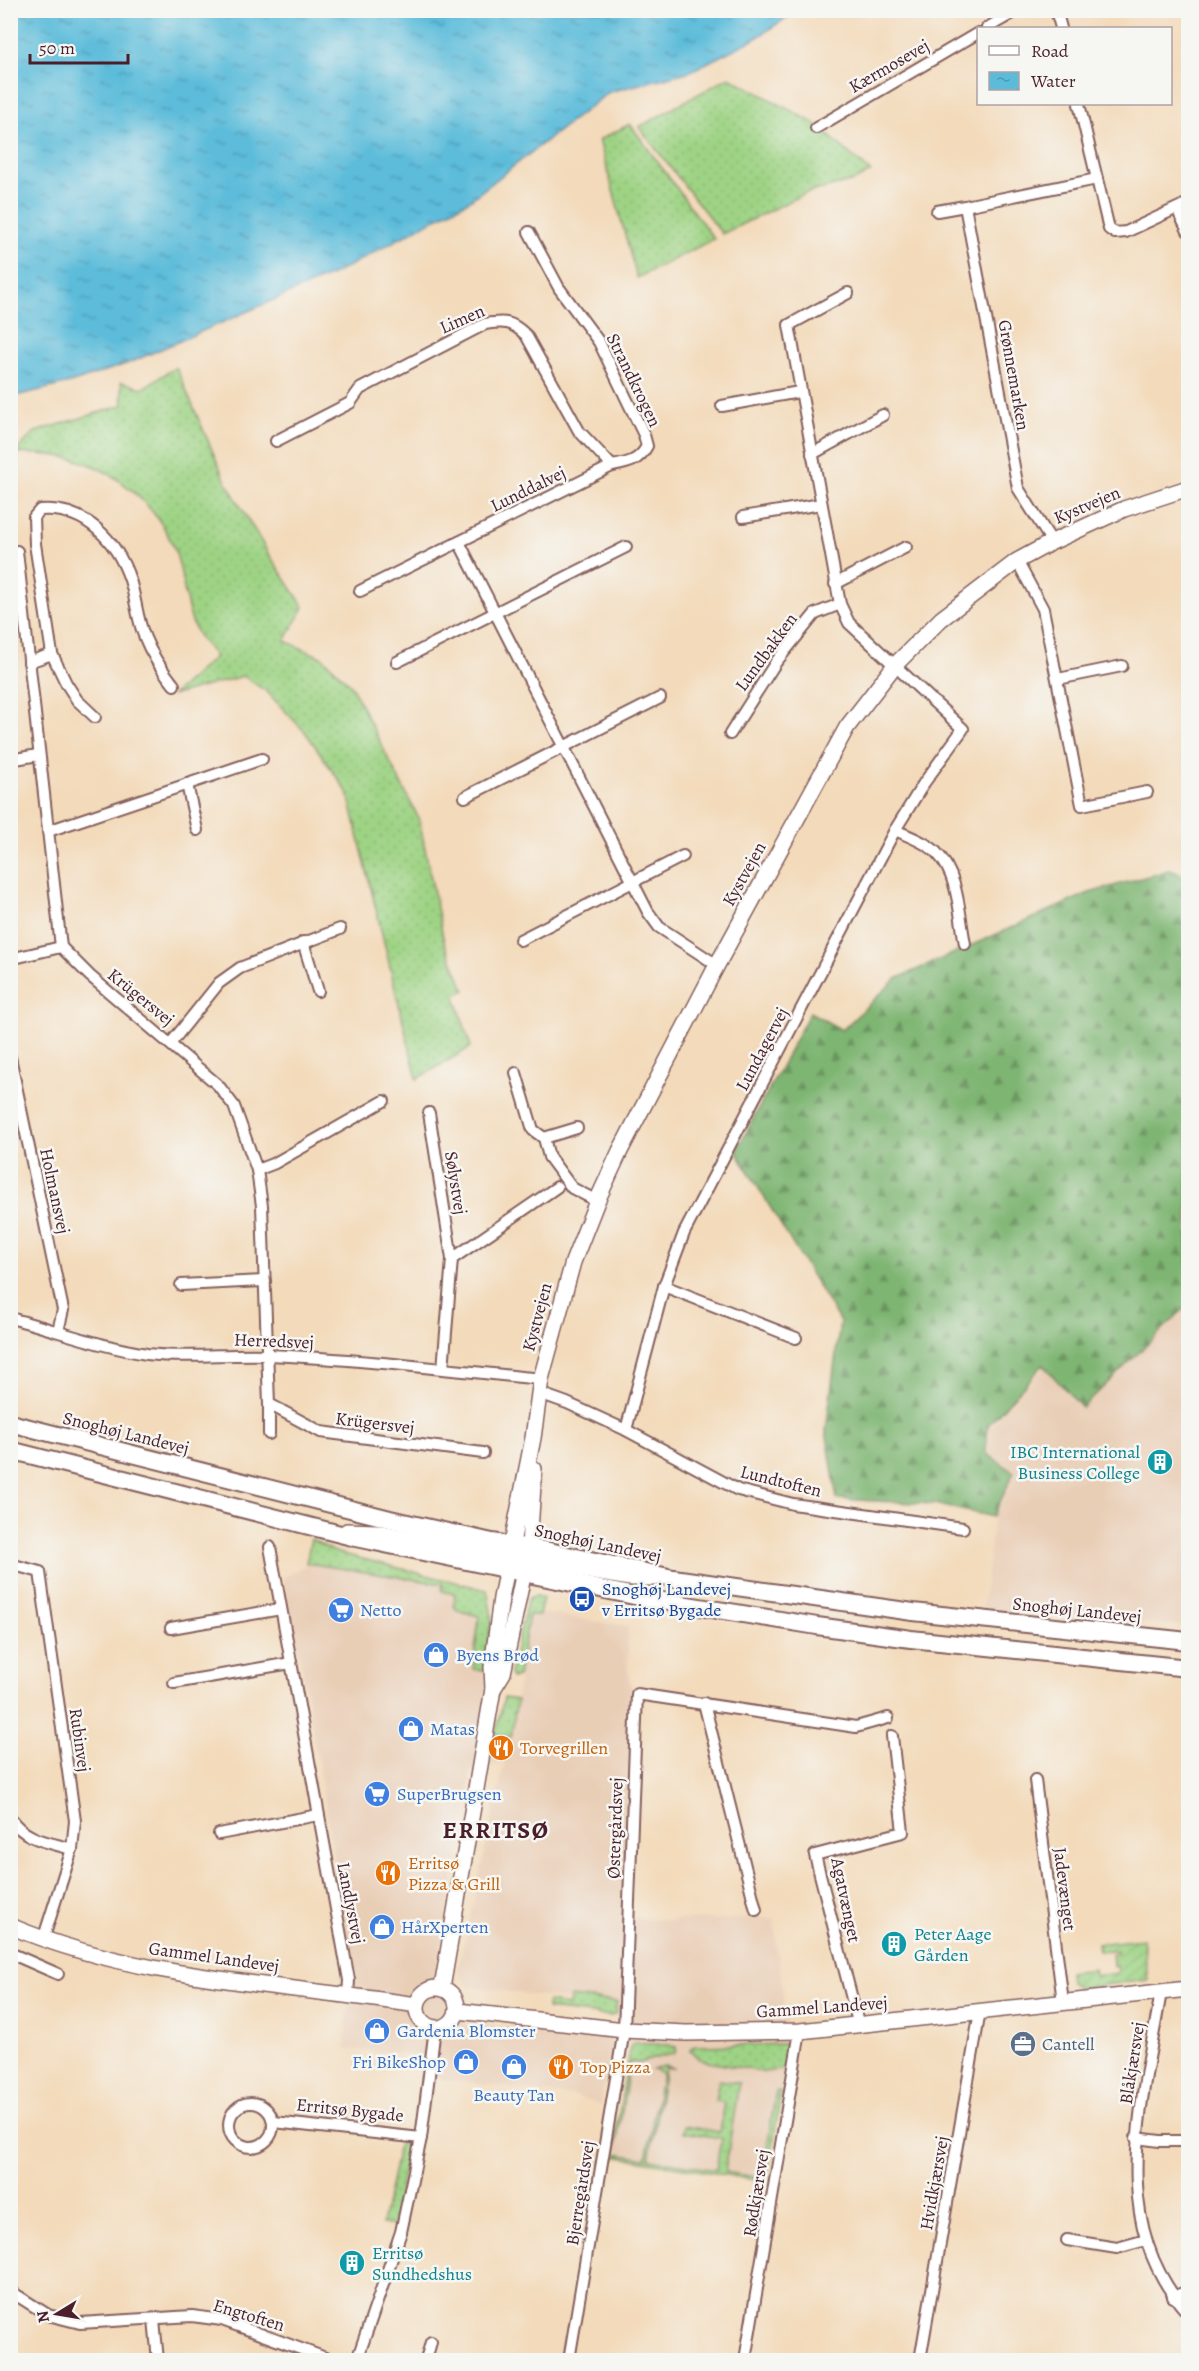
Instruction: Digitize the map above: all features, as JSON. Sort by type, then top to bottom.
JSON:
[{"type":"main road","name":"Snoghøj Landevej","points":[[10,1423],[379,1516],[492,1542],[518,1559],[644,1598],[817,1626],[923,1640],[1188,1668]]},
{"type":"main road","name":"Snoghøj Landevej","points":[[10,1449],[329,1531],[913,1612],[1188,1641]]},
{"type":"street","points":[[989,27],[1018,10]]},
{"type":"street","points":[[1056,10],[1061,27]]},
{"type":"street","name":"Kærmosevej","points":[[816,128],[977,34]]},
{"type":"street","points":[[1079,105],[1109,229],[1115,232],[1126,232],[1188,203]]},
{"type":"street","points":[[937,211],[1097,179]]},
{"type":"street","name":"Grønnemarken","points":[[965,206],[1018,488],[1052,542]]},
{"type":"street","points":[[1177,209],[1188,231]]},
{"type":"street","name":"Strandkrogen","points":[[529,232],[559,288],[599,342],[644,435],[646,446],[642,455],[631,463],[612,466]]},
{"type":"street","points":[[848,292],[789,326],[840,604],[849,623],[895,665]]},
{"type":"street","name":"Limen","points":[[276,441],[350,403],[360,389],[485,324],[500,321],[515,324],[526,335],[579,431],[612,466]]},
{"type":"street","points":[[722,406],[800,392]]},
{"type":"street","points":[[812,454],[883,415]]},
{"type":"street","name":"Lunddalvej","points":[[360,591],[612,466]]},
{"type":"street","name":"Kystvejen","points":[[518,1559],[540,1386],[573,1262],[597,1201],[620,1150],[717,965],[846,727],[895,665],[941,619],[1017,561],[1124,509],[1188,488]]},
{"type":"street","points":[[743,517],[821,504]]},
{"type":"street","points":[[95,717],[77,700],[52,654],[35,544],[34,517],[40,510],[68,512],[84,519],[111,541],[130,581],[144,637],[155,661],[174,685]]},
{"type":"street","points":[[459,542],[632,882],[659,927],[717,965]]},
{"type":"street","points":[[397,662],[626,547]]},
{"type":"street","points":[[836,584],[906,547]]},
{"type":"street","points":[[10,959],[61,947],[14,552]]},
{"type":"street","points":[[1017,561],[1043,609],[1082,805],[1147,792]]},
{"type":"street","name":"Lundbakken","points":[[730,734],[776,662],[815,614],[840,604]]},
{"type":"street","points":[[29,663],[52,654]]},
{"type":"street","name":"Lundagervej","points":[[626,1430],[664,1286],[684,1233],[895,830],[924,783],[963,729],[895,665]]},
{"type":"street","points":[[1058,679],[1122,666]]},
{"type":"street","points":[[465,797],[660,698]]},
{"type":"street","points":[[10,760],[38,755]]},
{"type":"street","points":[[48,831],[262,759]]},
{"type":"street","points":[[187,784],[197,830]]},
{"type":"street","points":[[895,830],[935,850],[944,862],[952,877],[965,944]]},
{"type":"street","points":[[520,940],[683,856]]},
{"type":"street","points":[[171,1042],[219,983],[240,968],[340,929]]},
{"type":"street","points":[[303,942],[318,991]]},
{"type":"street","name":"Krügersvej","points":[[61,947],[90,976],[218,1084],[234,1106],[257,1170],[262,1206],[269,1434]]},
{"type":"street","name":"Holmansvej","points":[[10,1057],[63,1310],[58,1331]]},
{"type":"street","points":[[516,1073],[533,1130],[544,1138],[549,1157],[572,1188],[597,1201]]},
{"type":"street","points":[[257,1170],[275,1163],[384,1101]]},
{"type":"street","name":"Sølystvej","points":[[429,1113],[452,1258],[443,1369]]},
{"type":"street","points":[[544,1138],[577,1128]]},
{"type":"street","name":"Sølystvej","points":[[452,1258],[557,1187]]},
{"type":"street","points":[[181,1285],[265,1281]]},
{"type":"street","points":[[664,1286],[795,1338]]},
{"type":"street","name":"Herredsvej","points":[[10,1318],[118,1349],[147,1354],[188,1358],[267,1355],[443,1369],[540,1386]]},
{"type":"street","name":"Lundtoften","points":[[540,1386],[738,1491],[793,1504],[963,1528]]},
{"type":"street","name":"Krügersvej","points":[[269,1404],[321,1432],[483,1453]]},
{"type":"street","name":"Landlystvej","points":[[270,1547],[349,1980],[348,1996]]},
{"type":"street","points":[[442,1988],[493,1689],[492,1667],[518,1559]]},
{"type":"street","name":"Rubinvej","points":[[10,1564],[40,1572],[75,1821],[72,1849],[43,1940]]},
{"type":"street","points":[[171,1628],[281,1608]]},
{"type":"street","points":[[174,1683],[291,1663]]},
{"type":"street","name":"Østergårdsvej","points":[[624,2030],[637,1694],[856,1726],[888,1718]]},
{"type":"street","points":[[704,1703],[756,1910]]},
{"type":"street","name":"Agatvænget","points":[[859,2026],[815,1855],[903,1832],[891,1736]]},
{"type":"street","name":"Jadevænget","points":[[1035,1780],[1063,2002]]},
{"type":"street","points":[[219,1834],[318,1815]]},
{"type":"street","points":[[10,1818],[27,1836],[72,1849]]},
{"type":"street","name":"Gammel Landevej","points":[[10,1926],[43,1940],[147,1968],[417,2005]]},
{"type":"street","points":[[10,1953],[58,1974]]},
{"type":"street","points":[[442,1988],[454,1996],[458,2011],[450,2024],[435,2028],[429,2027],[419,2018],[417,2005],[425,1991],[442,1988]]},
{"type":"street","name":"Gammel Landevej","points":[[458,2011],[624,2030],[686,2033],[800,2031],[1188,1989]]},
{"type":"street","name":"Blåkjærsvej","points":[[1161,1992],[1136,2138],[1135,2175],[1138,2204],[1146,2240],[1173,2297],[1188,2313]]},
{"type":"street","name":"Hvidkjærsvej","points":[[920,2361],[980,2011]]},
{"type":"street","name":"Erritsø Bygade","points":[[357,2361],[395,2256],[421,2138],[435,2028]]},
{"type":"street","name":"Bjerregårdsvej","points":[[569,2361],[624,2030]]},
{"type":"street","name":"Rødkjærsvej","points":[[745,2361],[800,2031]]},
{"type":"street","name":"Erritsø Bygade","points":[[257,2103],[269,2111],[274,2122],[272,2134],[264,2144],[252,2148],[239,2145],[231,2135],[229,2123],[234,2111],[244,2104],[257,2103]]},
{"type":"street","name":"Erritsø Bygade","points":[[274,2122],[421,2138]]},
{"type":"street","points":[[1136,2138],[1188,2141]]},
{"type":"street","points":[[1067,2240],[1117,2248],[1146,2240]]},
{"type":"street","points":[[1173,2297],[1188,2291]]},
{"type":"street","name":"Engtoften","points":[[10,2292],[48,2315],[80,2323],[192,2316],[222,2320],[331,2361]]},
{"type":"street","points":[[154,2320],[158,2361]]},
{"type":"street","points":[[426,2361],[431,2342]]},
{"type":"shaded area","points":[[1188,1307],[1188,1626],[982,1610],[994,1518],[1016,1472],[988,1453],[991,1426],[1044,1368],[1082,1410]]},
{"type":"shaded area","points":[[331,1551],[440,1580],[487,1600],[483,1639],[492,1734],[509,1739],[519,1684],[526,1611],[628,1626],[628,1672],[633,1693],[623,1917],[667,1920],[774,1918],[789,2046],[767,2182],[612,2156],[630,2047],[614,2006],[468,1986],[458,1971],[505,1761],[471,1771],[436,1972],[465,2024],[613,2035],[600,2106],[576,2096],[440,2079],[421,2055],[345,2049],[348,2010],[355,1982],[303,1674],[283,1578]]},
{"type":"green space","points":[[729,77],[814,123],[871,172],[854,181],[806,193],[722,234],[639,127]]},
{"type":"green space","points":[[630,124],[714,239],[637,278],[599,140]]},
{"type":"green space","points":[[176,367],[226,482],[268,553],[304,607],[285,641],[323,658],[351,685],[419,819],[444,942],[465,990],[455,996],[471,1047],[417,1079],[348,793],[306,733],[267,692],[243,676],[171,696],[215,657],[193,625],[175,551],[158,519],[133,491],[102,470],[62,457],[14,453],[35,432],[123,405],[121,382],[143,388]]},
{"type":"green space","points":[[1169,870],[1188,876],[1188,1305],[1082,1408],[1043,1365],[988,1425],[986,1453],[1014,1472],[993,1517],[934,1504],[837,1499],[826,1430],[840,1322],[736,1151],[810,1012],[842,1030],[896,979],[1089,893]]},
{"type":"green space","points":[[311,1539],[335,1552],[487,1590],[492,1617],[483,1671],[473,1669],[479,1616],[457,1610],[454,1606],[455,1594],[442,1591],[443,1584],[306,1563]]},
{"type":"green space","points":[[530,1597],[543,1598],[539,1615],[529,1615],[518,1677],[512,1678],[510,1674],[527,1602]]},
{"type":"green space","points":[[504,1698],[517,1700],[511,1737],[495,1734]]},
{"type":"green space","points":[[1143,1939],[1148,1980],[1077,1988],[1070,1982],[1069,1972],[1094,1969],[1095,1976],[1118,1973],[1117,1966],[1113,1966],[1112,1954],[1117,1954],[1117,1950],[1098,1951],[1097,1944]]},
{"type":"green space","points":[[570,1997],[617,2002],[615,2014],[611,2016],[547,2009],[548,2002],[569,2005]]},
{"type":"green space","points":[[634,2043],[669,2045],[676,2048],[675,2053],[639,2063],[630,2062],[615,2154],[646,2159],[662,2073],[653,2069],[665,2066],[674,2068],[665,2068],[649,2159],[716,2170],[721,2138],[683,2132],[684,2126],[720,2132],[725,2103],[715,2101],[719,2080],[739,2083],[725,2172],[762,2178],[776,2091],[781,2093],[767,2182],[612,2156],[630,2047]]},
{"type":"green space","points":[[785,2044],[789,2046],[785,2069],[764,2072],[708,2062],[699,2059],[690,2050],[697,2046]]},
{"type":"green space","points":[[399,2144],[405,2144],[408,2147],[393,2226],[382,2224]]},
{"type":"water","points":[[10,11],[797,11],[756,38],[691,71],[609,92],[470,200],[336,273],[129,363],[70,383],[11,397]]},
{"type":"place","name":"IBC International Business College","points":[[1160,1462]]},
{"type":"place","name":"Snoghøj Landevej v Erritsø Bygade","points":[[582,1599]]},
{"type":"place","name":"Netto","points":[[341,1610]]},
{"type":"place","name":"Byens Brød","points":[[436,1655]]},
{"type":"place","name":"Matas","points":[[411,1729]]},
{"type":"place","name":"Torvegrillen","points":[[501,1748]]},
{"type":"place","name":"SuperBrugsen","points":[[377,1794]]},
{"type":"place","name":"Erritsø Pizza & Grill","points":[[388,1873]]},
{"type":"place","name":"HårXperten","points":[[382,1927]]},
{"type":"place","name":"Peter Aage Gården","points":[[894,1944]]},
{"type":"place","name":"Gardenia Blomster","points":[[377,2031]]},
{"type":"place","name":"Cantell","points":[[1023,2044]]},
{"type":"place","name":"Fri BikeShop","points":[[466,2062]]},
{"type":"place","name":"Beauty Tan","points":[[514,2067]]},
{"type":"place","name":"Top Pizza","points":[[561,2067]]},
{"type":"place","name":"Erritsø Sundhedshus","points":[[352,2263]]},
{"type":"district","name":"ERRITSØ","points":[[496,1830]]}]
